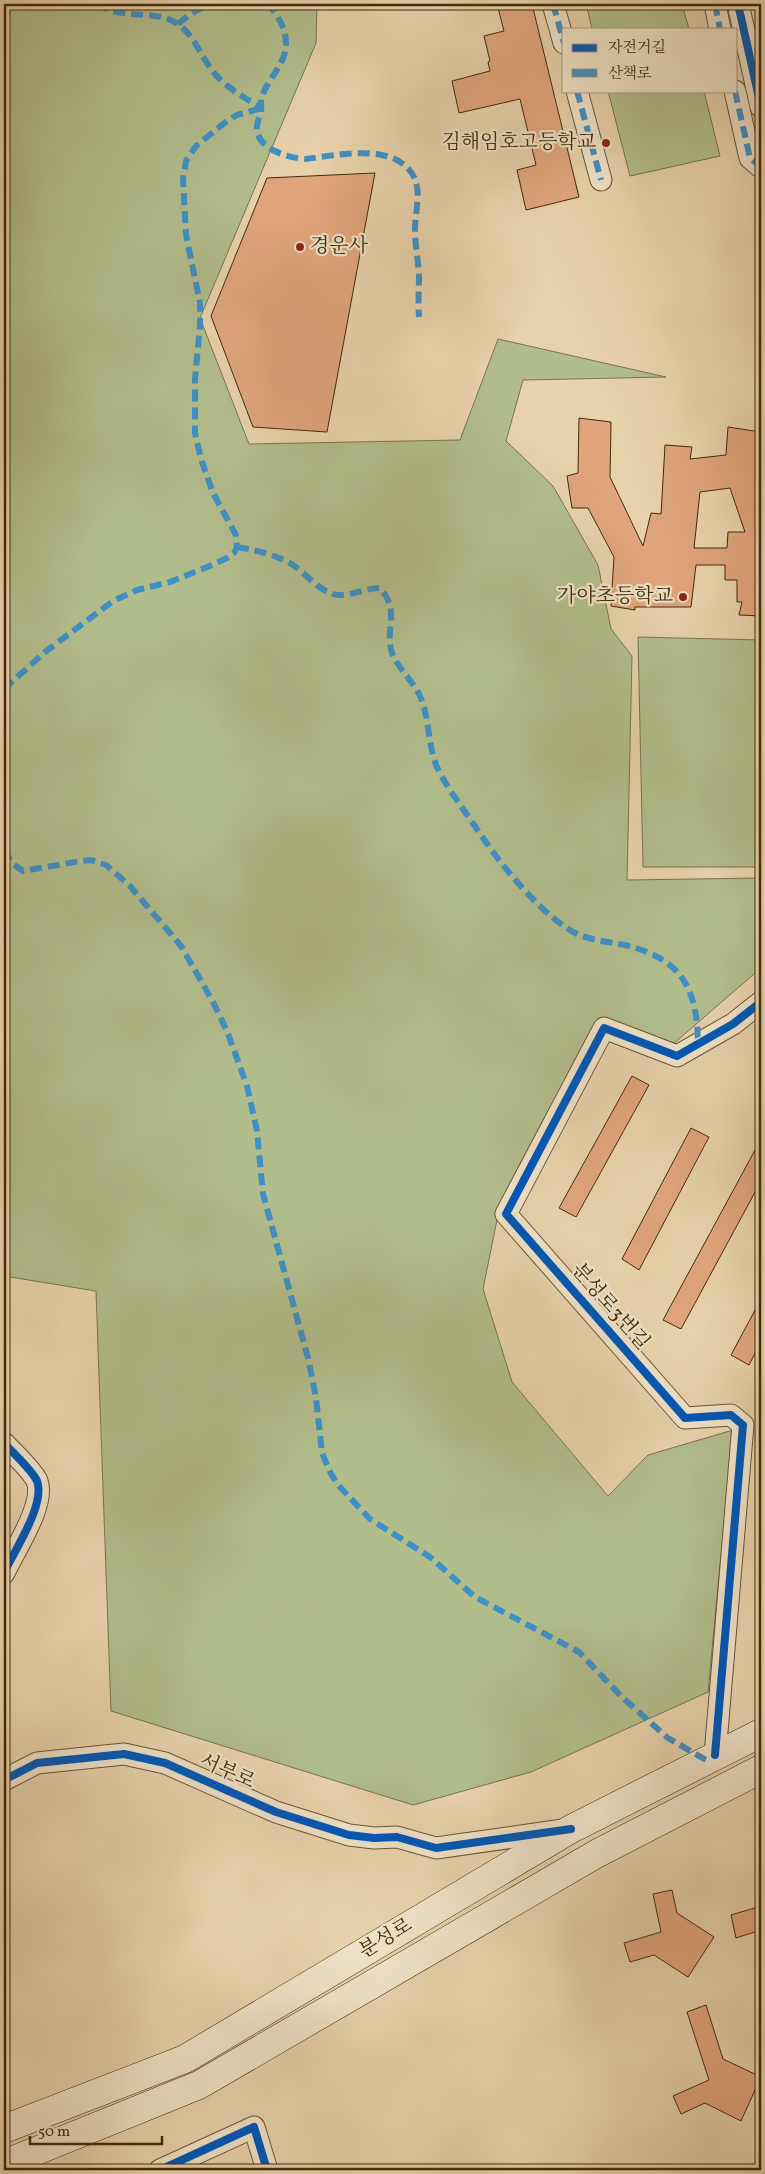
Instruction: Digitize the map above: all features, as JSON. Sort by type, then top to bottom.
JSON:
[{"type":"main road","name":"분성로","points":[[4,2129],[184,2059],[571,1829],[761,1733]]},
{"type":"main road","name":"분성로","points":[[4,2164],[199,2085],[598,1853],[761,1768]]},
{"type":"street","points":[[553,4],[562,36]]},
{"type":"street","points":[[715,4],[720,28]]},
{"type":"street","points":[[738,4],[761,107]]},
{"type":"street","points":[[577,92],[601,180]]},
{"type":"street","points":[[735,92],[750,158],[761,166]]},
{"type":"street","name":"분성로3번길","points":[[715,1755],[743,1425],[731,1415],[685,1418],[506,1214],[604,1028],[677,1056],[733,1024],[761,1002]]},
{"type":"street","points":[[4,1443],[36,1479],[39,1490],[32,1520],[4,1573]]},
{"type":"street","name":"서부로","points":[[4,1780],[37,1763],[124,1754],[165,1763],[276,1812],[349,1836],[397,1838],[436,1848],[571,1829]]},
{"type":"street","points":[[160,2170],[254,2127],[268,2170]]},
{"type":"green space","points":[[4,4],[317,4],[316,43],[200,318],[249,444],[460,440],[498,339],[666,377],[523,380],[506,441],[553,486],[598,565],[611,629],[632,656],[627,880],[761,878],[761,968],[672,1045],[599,1018],[497,1220],[483,1289],[512,1382],[608,1496],[648,1455],[733,1430],[708,1692],[531,1772],[413,1805],[111,1711],[96,1291],[4,1276]]},
{"type":"green space","points":[[586,4],[682,4],[689,28],[592,28]]},
{"type":"green space","points":[[608,92],[704,92],[720,156],[630,176]]},
{"type":"green space","points":[[638,637],[761,640],[761,867],[643,867]]},
{"type":"building","points":[[497,4],[532,4],[579,197],[526,210],[517,170],[536,165],[520,99],[459,113],[452,81],[490,71],[488,62],[490,61],[484,36],[504,31]]},
{"type":"building","name":"경운사","points":[[375,173],[327,432],[253,427],[211,316],[267,178]]},
{"type":"building","points":[[579,418],[611,422],[610,477],[643,546],[651,513],[661,514],[665,445],[692,447],[690,459],[726,455],[728,427],[761,432],[756,459],[761,488],[761,616],[739,615],[742,602],[737,602],[737,580],[725,580],[725,565],[696,565],[691,607],[635,607],[635,610],[611,606],[614,557],[588,508],[572,508],[567,476],[578,473]],"holes":[[[730,488],[745,532],[728,532],[727,548],[694,548],[700,492]]]},
{"type":"building","points":[[632,1076],[649,1085],[576,1217],[559,1208]]},
{"type":"building","points":[[691,1128],[709,1137],[639,1270],[622,1259]]},
{"type":"building","points":[[761,1139],[761,1181],[681,1329],[663,1320]]},
{"type":"building","points":[[761,1299],[761,1342],[749,1365],[731,1355]]},
{"type":"building","points":[[672,1890],[677,1913],[714,1937],[688,1977],[654,1955],[630,1962],[624,1943],[661,1932],[653,1894]]},
{"type":"building","points":[[761,1906],[761,1930],[736,1938],[731,1915]]},
{"type":"building","points":[[706,2005],[723,2059],[761,2077],[741,2121],[705,2103],[681,2114],[673,2096],[709,2080],[687,2012]]},
{"type":"marked path","points":[[97,4],[117,12],[149,15],[169,19],[178,24],[194,41],[210,68],[220,79],[237,93],[262,108]]},
{"type":"marked path","points":[[178,24],[189,15],[209,4]]},
{"type":"marked path","points":[[266,4],[274,11],[282,25],[286,46],[281,63],[261,98],[261,111],[257,127],[259,136],[268,147],[291,157],[306,159],[366,153],[395,159],[407,167],[415,179],[418,191],[415,240],[419,275],[419,317]]},
{"type":"marked path","points":[[553,4],[562,36]]},
{"type":"marked path","points":[[715,4],[720,28]]},
{"type":"marked path","points":[[577,92],[601,180]]},
{"type":"marked path","points":[[735,92],[750,158],[761,167]]},
{"type":"marked path","points":[[4,689],[45,652],[113,601],[137,590],[170,582],[212,565],[234,553],[237,547],[236,535],[213,493],[201,459],[195,433],[195,379],[200,326],[200,303],[186,235],[183,179],[186,161],[196,146],[237,115],[262,108]]},
{"type":"marked path","points":[[237,547],[266,553],[287,561],[331,594],[343,595],[380,588],[390,605],[390,645],[392,653],[423,703],[437,767],[449,789],[481,835],[519,884],[559,923],[583,936],[648,952],[675,969],[684,980],[695,1008],[698,1044]]},
{"type":"marked path","points":[[4,850],[13,864],[23,871],[91,860],[106,865],[130,886],[181,946],[212,1000],[227,1031],[247,1086],[257,1131],[263,1194],[308,1358],[316,1398],[322,1453],[331,1474],[339,1486],[370,1519],[430,1557],[475,1597],[579,1652],[621,1696],[668,1738],[706,1760]]},
{"type":"cycle path","points":[[738,4],[761,107]]},
{"type":"cycle path","points":[[715,1755],[743,1425],[731,1415],[685,1418],[506,1214],[604,1028],[677,1056],[733,1024],[761,1002]]},
{"type":"cycle path","points":[[4,1443],[35,1477],[39,1491],[28,1527],[4,1573]]},
{"type":"cycle path","points":[[4,1780],[37,1763],[124,1754],[165,1763],[276,1812],[349,1835],[374,1838],[397,1837],[436,1848],[571,1829]]},
{"type":"cycle path","points":[[160,2170],[254,2127],[267,2170]]},
{"type":"place","name":"김해임호고등학교","points":[[606,143]]},
{"type":"place","name":"경운사","points":[[300,247]]},
{"type":"place","name":"가야초등학교","points":[[683,597]]}]
